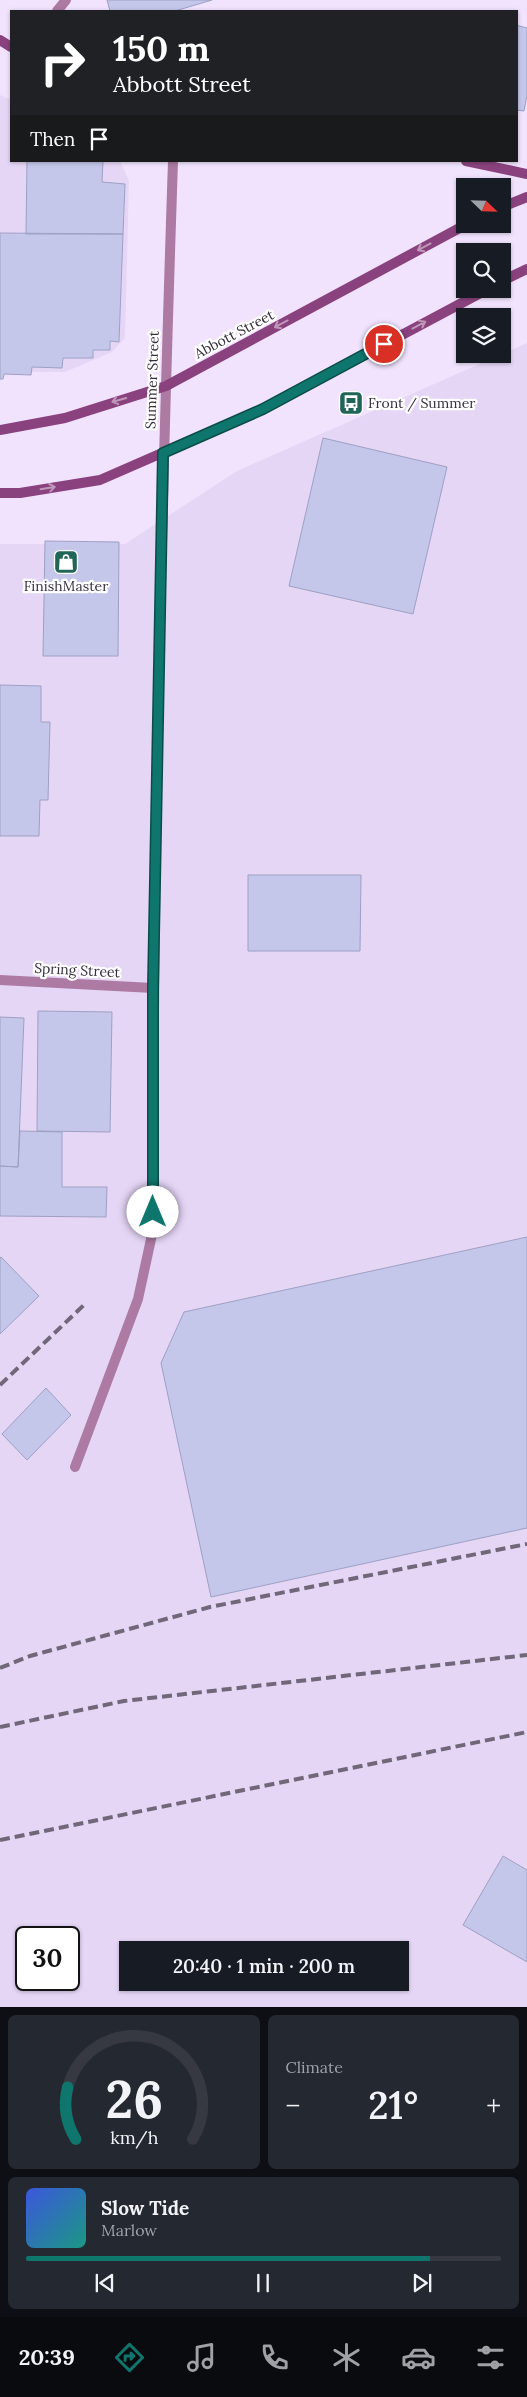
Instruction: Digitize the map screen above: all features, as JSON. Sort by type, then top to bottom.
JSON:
[{"type":"main road","points":[[471,162],[527,174]]},
{"type":"main road","points":[[511,203],[527,197]]},
{"type":"main road","name":"Abbott Street","points":[[0,430],[65,418],[166,386],[456,230]]},
{"type":"main road","points":[[511,277],[527,269]]},
{"type":"main road","points":[[0,493],[20,493],[100,480],[263,409],[471,298]]},
{"type":"street","points":[[58,10],[66,0]]},
{"type":"street","name":"Summer Street","points":[[75,1467],[138,1299],[153,1230],[153,988],[163,453],[173,162]]},
{"type":"street","name":"Spring Street","points":[[0,980],[153,988]]},
{"type":"shaded area","points":[[0,95],[10,100],[10,162],[120,162],[129,181],[125,338],[112,352],[65,372],[0,372]]},
{"type":"shaded area","points":[[527,343],[527,2007],[0,2007],[0,544],[125,544],[237,471],[482,363],[511,363],[511,350]]},
{"type":"building","points":[[107,0],[212,0],[178,10],[110,10]]},
{"type":"building","points":[[518,26],[527,28],[527,96],[524,111],[518,110]]},
{"type":"building","points":[[27,162],[103,162],[102,182],[125,184],[123,234],[26,234]]},
{"type":"building","points":[[0,233],[123,234],[119,342],[110,341],[110,350],[93,350],[93,358],[63,358],[62,368],[32,367],[31,375],[4,374],[3,379],[0,379]]},
{"type":"building","points":[[323,438],[447,467],[413,614],[289,586]]},
{"type":"building","points":[[45,541],[119,542],[118,656],[43,656]]},
{"type":"building","points":[[0,685],[41,686],[41,722],[50,722],[48,800],[40,800],[39,836],[0,836]]},
{"type":"building","points":[[248,875],[361,875],[360,951],[248,951]]},
{"type":"building","points":[[38,1011],[112,1012],[110,1132],[37,1131]]},
{"type":"building","points":[[0,1017],[24,1018],[18,1167],[0,1166]]},
{"type":"building","points":[[20,1131],[62,1132],[62,1187],[107,1187],[106,1217],[0,1216],[0,1166],[18,1167]]},
{"type":"building","points":[[527,1237],[527,1528],[211,1597],[161,1363],[184,1312]]},
{"type":"building","points":[[0,1258],[39,1296],[0,1334]]},
{"type":"building","points":[[46,1388],[71,1415],[27,1460],[2,1434]]},
{"type":"building","points":[[503,1856],[527,1870],[527,1962],[463,1925]]},
{"type":"railway","points":[[0,1385],[85,1304]]},
{"type":"railway","points":[[0,1668],[30,1656],[210,1607],[527,1544]]},
{"type":"railway","points":[[0,1727],[124,1701],[527,1655]]},
{"type":"railway","points":[[0,1840],[527,1732]]},
{"type":"place","name":"Front / Summer","points":[[351,403]]},
{"type":"place","name":"FinishMaster","points":[[66,562]]},
{"type":"route","points":[[153,1212],[153,988],[163,453],[263,409],[384,344]]}]
